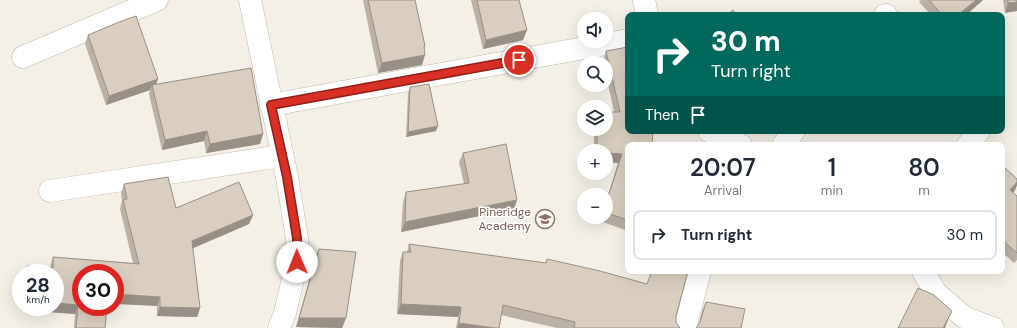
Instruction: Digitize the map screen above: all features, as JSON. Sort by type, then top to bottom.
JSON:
[{"type":"street","points":[[23,57],[157,0]]},
{"type":"street","points":[[250,0],[287,177],[297,238],[297,262],[285,313],[279,328]]},
{"type":"street","points":[[644,0],[646,12]]},
{"type":"street","points":[[271,105],[625,41]]},
{"type":"street","points":[[714,134],[733,142]]},
{"type":"street","points":[[785,142],[792,134]]},
{"type":"street","points":[[970,142],[977,134]]},
{"type":"street","points":[[50,191],[282,156]]},
{"type":"street","points":[[685,328],[699,274]]},
{"type":"street","points":[[925,274],[936,293],[964,317],[989,328],[993,328]]},
{"type":"building","points":[[368,0],[415,0],[425,46],[425,55],[382,63]]},
{"type":"building","points":[[477,0],[519,0],[527,30],[486,40]]},
{"type":"building","points":[[929,0],[976,0],[962,12],[939,12]]},
{"type":"building","points":[[1008,0],[1017,0],[1017,2],[1008,3]]},
{"type":"building","points":[[136,16],[158,79],[109,96],[88,35]]},
{"type":"building","points":[[625,48],[625,134],[653,134],[652,142],[625,142],[625,219],[613,215],[613,188],[611,188],[622,154],[613,153],[613,144],[597,144],[597,136],[613,136],[613,112],[620,112],[613,82],[613,56],[607,56],[606,51]]},
{"type":"building","points":[[251,68],[263,134],[210,144],[207,131],[165,140],[152,85]]},
{"type":"building","points":[[429,84],[438,126],[408,132],[410,87]]},
{"type":"building","points":[[506,144],[517,200],[405,222],[406,192],[469,183],[463,153]]},
{"type":"building","points":[[1005,168],[1017,179],[1017,182],[1010,190],[1017,196],[1017,253],[1005,243]]},
{"type":"building","points":[[168,177],[176,208],[239,182],[253,215],[192,241],[200,308],[160,307],[160,297],[124,295],[124,264],[72,264],[72,304],[64,304],[64,264],[53,264],[53,257],[139,264],[123,200],[127,199],[124,184]]},
{"type":"building","points":[[409,244],[546,263],[547,259],[600,271],[647,284],[651,274],[687,274],[676,316],[676,322],[680,328],[574,328],[575,322],[503,305],[499,328],[459,323],[461,307],[401,304],[403,252],[411,252]]},
{"type":"building","points":[[319,249],[356,252],[346,318],[299,318]]},
{"type":"building","points":[[918,288],[934,295],[952,311],[943,328],[898,328]]},
{"type":"building","points":[[706,302],[745,309],[741,328],[696,328],[700,322]]},
{"type":"building","points":[[77,316],[106,316],[105,328],[76,328]]},
{"type":"place","name":"Pineridge Academy","points":[[545,219]]},
{"type":"route","points":[[297,262],[297,238],[287,177],[271,105],[519,60]]}]
